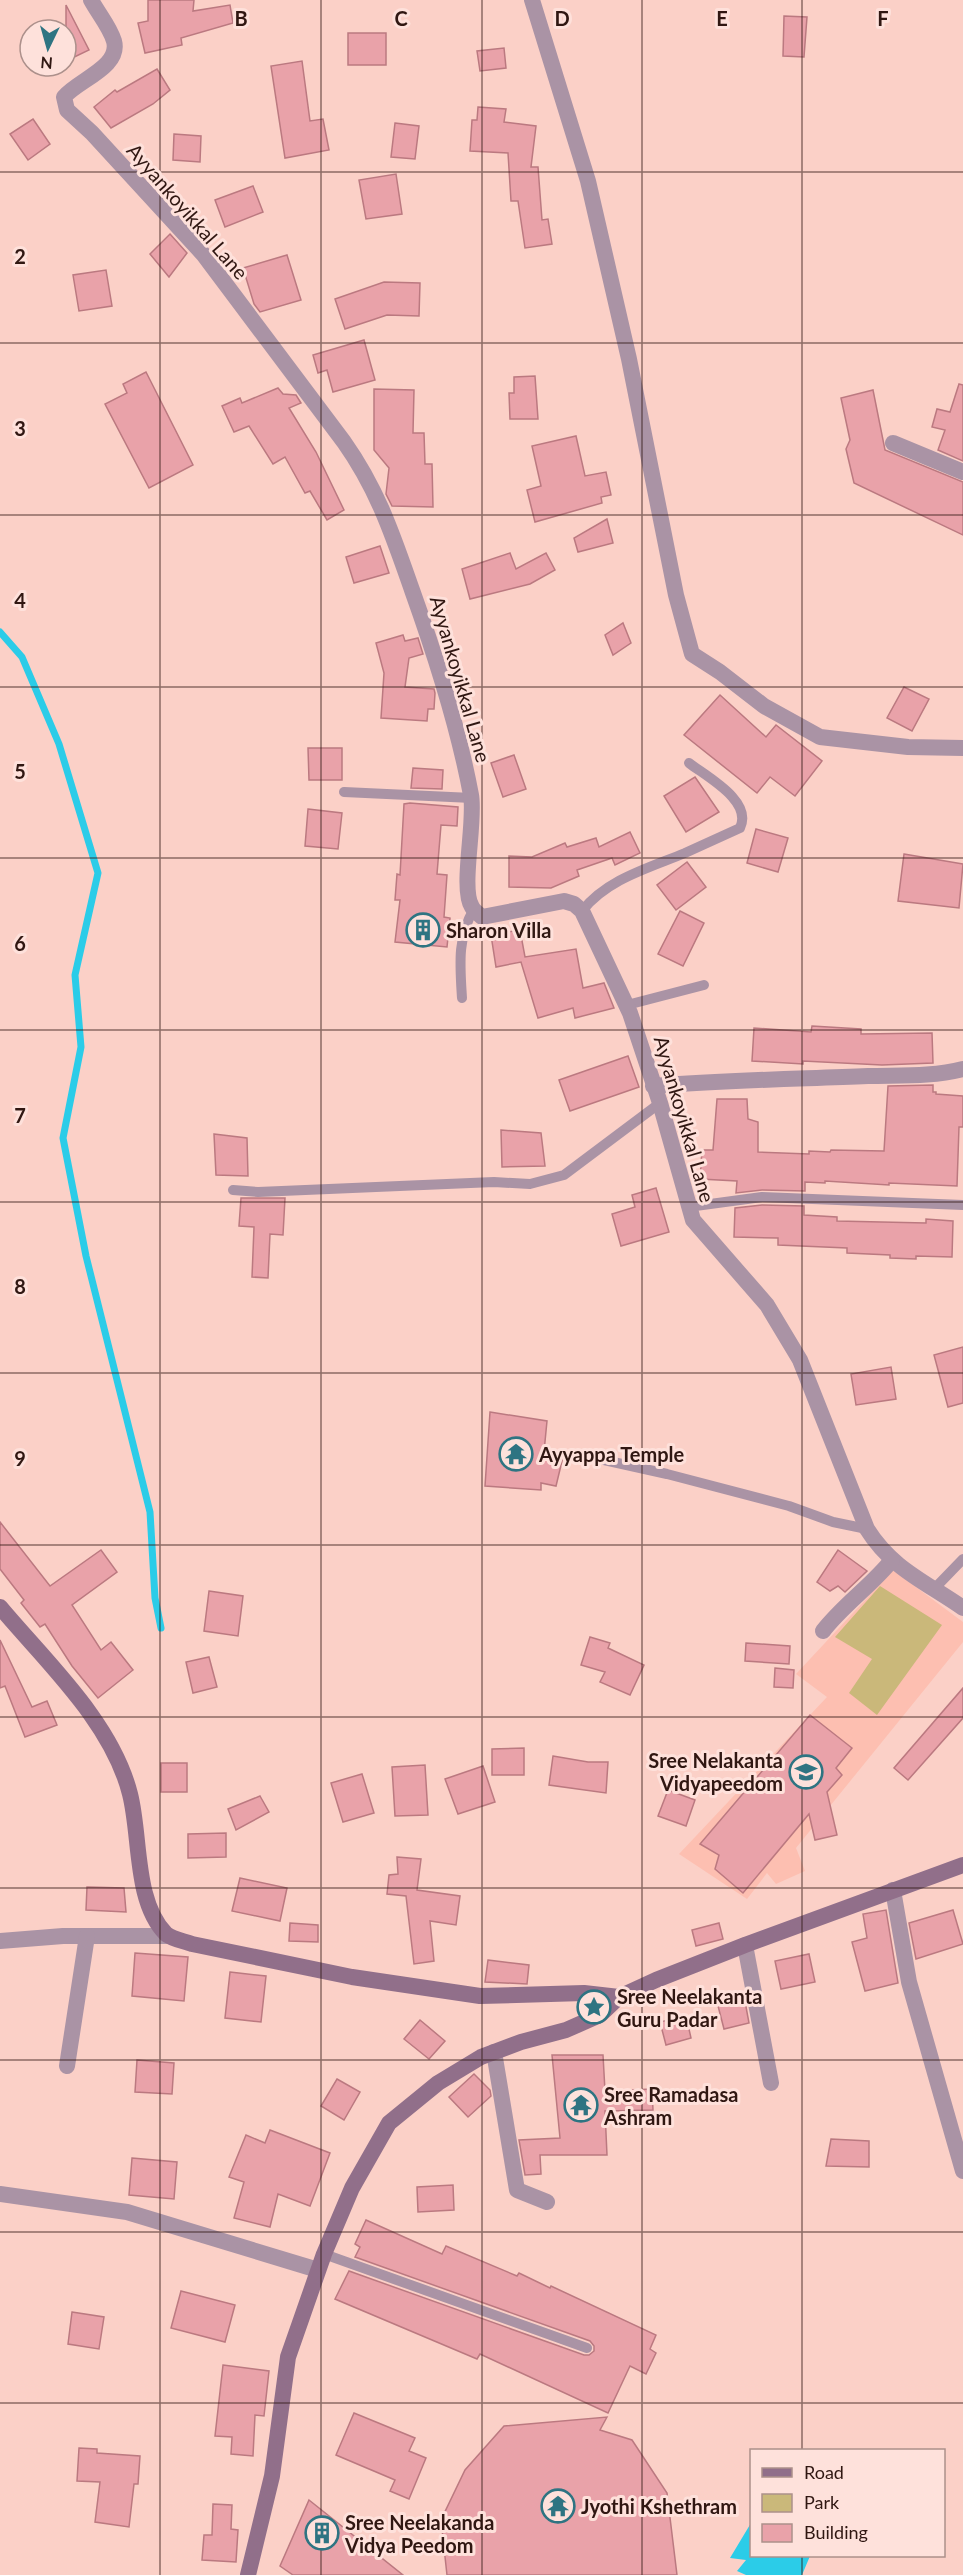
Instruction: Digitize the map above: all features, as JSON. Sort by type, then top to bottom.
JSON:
[{"type":"main road","points":[[0,1607],[92,1716],[112,1748],[129,1792],[137,1829],[142,1879],[152,1917],[168,1936],[192,1944],[248,1954],[293,1966],[480,1996],[584,1993],[619,1997]]},
{"type":"main road","points":[[248,2575],[272,2476],[288,2357],[321,2262],[352,2188],[389,2122],[438,2083],[481,2057],[521,2042],[566,2030],[600,2015],[619,1997],[656,1980],[963,1865]]},
{"type":"street","name":"Ayyankoyikkal Lane","points":[[91,0],[113,39],[115,49],[104,68],[71,88],[64,97],[67,110],[92,133],[203,254],[362,467],[383,508],[454,715],[472,798],[468,889],[471,907],[474,909]]},
{"type":"street","points":[[532,0],[588,181],[634,381],[676,595],[692,654],[720,672],[764,706],[820,737],[908,747],[963,748]]},
{"type":"street","points":[[893,443],[963,472]]},
{"type":"street","points":[[474,909],[482,917],[564,901],[574,904],[582,911]]},
{"type":"street","name":"Ayyankoyikkal Lane","points":[[582,911],[627,1005],[660,1103],[693,1220],[701,1232],[767,1305],[800,1360],[867,1529],[898,1567],[963,1608]]},
{"type":"street","points":[[653,1086],[732,1079],[909,1074],[952,1072],[963,1069]]},
{"type":"street","points":[[822,1631],[834,1616],[892,1560]]},
{"type":"street","points":[[892,1890],[909,1982],[963,2171]]},
{"type":"street","points":[[0,1941],[87,1936],[168,1936]]},
{"type":"street","points":[[67,2066],[87,1936]]},
{"type":"street","points":[[746,1945],[771,2083]]},
{"type":"street","points":[[494,2052],[516,2190],[547,2202]]},
{"type":"street","points":[[0,2194],[127,2212],[321,2262]]},
{"type":"lane","points":[[582,911],[593,897],[639,870],[683,854],[740,828],[743,815],[738,801],[689,763]]},
{"type":"lane","points":[[344,792],[472,798]]},
{"type":"lane","points":[[462,998],[461,938],[465,924],[474,909]]},
{"type":"lane","points":[[627,1005],[704,985]]},
{"type":"lane","points":[[232,1190],[270,1192],[494,1182],[530,1184],[564,1174],[660,1103]]},
{"type":"lane","points":[[688,1207],[762,1197],[963,1205]]},
{"type":"lane","points":[[577,1454],[667,1474],[789,1506],[833,1522],[867,1529]]},
{"type":"lane","points":[[934,1589],[963,1559]]},
{"type":"lane","points":[[321,2262],[587,2348]]},
{"type":"shaded area","name":"Sree Nelakanta Vidyapeedom","points":[[893,1570],[963,1622],[963,1642],[796,1848],[805,1871],[776,1884],[767,1873],[747,1899],[679,1854],[827,1697],[796,1674]]},
{"type":"green space","points":[[880,1586],[942,1625],[877,1715],[849,1693],[872,1659],[835,1637]]},
{"type":"water","points":[[750,2525],[750,2557],[810,2557],[802,2575],[746,2575],[737,2571],[746,2560],[730,2558]]},
{"type":"building","points":[[148,0],[194,0],[193,11],[230,5],[233,23],[181,38],[182,45],[145,53],[138,23],[148,21]]},
{"type":"building","points":[[66,5],[73,18],[66,18]]},
{"type":"building","points":[[784,16],[807,17],[804,57],[783,56]]},
{"type":"building","points":[[78,28],[89,50],[78,55]]},
{"type":"building","points":[[348,33],[386,33],[386,65],[348,65]]},
{"type":"building","points":[[504,48],[506,68],[480,71],[477,51]]},
{"type":"building","points":[[302,61],[310,121],[323,119],[329,150],[285,158],[271,66]]},
{"type":"building","points":[[157,69],[170,90],[153,104],[111,128],[94,107],[115,90],[117,92]]},
{"type":"building","points":[[478,107],[506,109],[504,122],[536,126],[531,167],[538,167],[542,220],[548,219],[552,244],[525,248],[518,201],[511,201],[508,153],[470,151],[472,120],[477,120]]},
{"type":"building","points":[[33,119],[50,144],[28,160],[10,134]]},
{"type":"building","points":[[395,123],[419,126],[415,159],[391,157]]},
{"type":"building","points":[[174,134],[201,136],[200,162],[173,160]]},
{"type":"building","points":[[396,174],[402,214],[366,219],[359,180]]},
{"type":"building","points":[[253,186],[263,212],[225,227],[215,200]]},
{"type":"building","points":[[170,234],[187,253],[169,277],[150,254]]},
{"type":"building","points":[[287,255],[301,300],[260,312],[254,304],[243,268]]},
{"type":"building","points":[[106,270],[112,306],[79,311],[73,275]]},
{"type":"building","points":[[384,282],[420,283],[419,316],[387,315],[345,329],[335,299]]},
{"type":"building","points":[[364,340],[375,380],[333,392],[327,370],[318,373],[313,355]]},
{"type":"building","points":[[146,372],[193,465],[149,488],[105,404],[127,393],[123,384]]},
{"type":"building","points":[[535,376],[538,419],[510,419],[509,393],[514,393],[514,377]]},
{"type":"building","points":[[959,384],[963,385],[963,461],[938,450],[945,430],[932,427],[937,409],[950,412]]},
{"type":"building","points":[[278,388],[283,394],[296,395],[301,403],[289,408],[316,452],[344,510],[327,520],[310,491],[305,493],[285,457],[273,464],[249,426],[234,432],[222,406],[240,398],[242,403]]},
{"type":"building","points":[[374,389],[414,390],[413,433],[424,433],[425,464],[432,464],[433,507],[392,506],[386,494],[389,468],[374,450]]},
{"type":"building","points":[[873,390],[885,450],[963,482],[963,535],[854,483],[846,449],[850,440],[841,398]]},
{"type":"building","points":[[576,436],[585,476],[606,472],[611,495],[601,497],[602,503],[535,522],[527,490],[541,486],[532,446]]},
{"type":"building","points":[[607,519],[613,543],[578,552],[574,538]]},
{"type":"building","points":[[380,546],[389,573],[354,583],[346,557]]},
{"type":"building","points":[[510,553],[516,569],[546,553],[555,570],[530,584],[470,599],[462,569]]},
{"type":"building","points":[[623,623],[631,643],[613,655],[605,635]]},
{"type":"building","points":[[403,635],[405,641],[418,638],[423,654],[409,658],[405,687],[434,689],[434,709],[428,709],[427,721],[381,718],[384,673],[376,643]]},
{"type":"building","points":[[904,687],[929,699],[912,731],[887,718]]},
{"type":"building","points":[[720,695],[766,737],[776,725],[822,761],[795,796],[770,777],[757,793],[684,735]]},
{"type":"building","points":[[308,748],[342,748],[342,780],[309,780]]},
{"type":"building","points":[[514,755],[526,789],[503,797],[491,763]]},
{"type":"building","points":[[413,768],[443,770],[442,789],[411,788]]},
{"type":"building","points":[[695,777],[719,812],[686,832],[664,796]]},
{"type":"building","points":[[404,804],[458,807],[457,826],[441,825],[437,874],[447,875],[444,917],[450,918],[447,947],[395,942],[400,900],[395,900],[397,874],[400,875]]},
{"type":"building","points":[[308,809],[342,813],[338,849],[305,846]]},
{"type":"building","points":[[756,829],[788,838],[778,872],[747,863]]},
{"type":"building","points":[[630,832],[640,853],[615,865],[612,858],[577,870],[579,876],[551,888],[509,887],[509,856],[532,857],[565,843],[567,847],[596,838],[599,847]]},
{"type":"building","points":[[904,854],[963,864],[959,908],[898,901]]},
{"type":"building","points":[[687,862],[706,887],[676,910],[657,885]]},
{"type":"building","points":[[680,911],[704,923],[683,966],[658,954]]},
{"type":"building","points":[[520,930],[525,957],[576,949],[583,988],[604,983],[614,1008],[575,1018],[573,1008],[538,1018],[521,962],[496,967],[491,935]]},
{"type":"building","points":[[812,1026],[861,1029],[861,1034],[932,1033],[933,1063],[882,1065],[752,1061],[754,1028],[811,1032]]},
{"type":"building","points":[[628,1056],[639,1087],[570,1111],[559,1080]]},
{"type":"building","points":[[933,1085],[933,1092],[936,1094],[963,1096],[963,1127],[959,1127],[957,1186],[825,1181],[825,1183],[805,1182],[805,1191],[762,1190],[736,1193],[737,1181],[700,1179],[702,1150],[713,1150],[717,1099],[747,1099],[748,1119],[758,1122],[758,1152],[809,1154],[809,1151],[830,1152],[831,1150],[884,1151],[888,1086]]},
{"type":"building","points":[[501,1130],[541,1133],[545,1166],[502,1167]]},
{"type":"building","points":[[214,1134],[247,1138],[248,1176],[216,1175]]},
{"type":"building","points":[[656,1188],[669,1232],[621,1246],[612,1214],[635,1207],[632,1195]]},
{"type":"building","points":[[241,1198],[285,1198],[283,1235],[270,1234],[268,1278],[252,1277],[254,1227],[239,1226]]},
{"type":"building","points":[[762,1205],[804,1206],[804,1215],[837,1217],[837,1221],[926,1223],[926,1219],[953,1221],[952,1257],[890,1258],[890,1255],[847,1253],[847,1248],[778,1245],[778,1238],[734,1237],[735,1208]]},
{"type":"building","points":[[963,1347],[963,1403],[948,1407],[934,1355]]},
{"type":"building","points":[[891,1367],[896,1399],[856,1405],[851,1374]]},
{"type":"building","name":"Ayyappa Temple","points":[[490,1412],[547,1421],[544,1452],[563,1457],[556,1486],[541,1483],[541,1490],[485,1486]]},
{"type":"building","points":[[0,1522],[50,1586],[101,1550],[117,1572],[72,1605],[101,1650],[111,1642],[133,1670],[98,1698],[72,1666],[45,1624],[40,1627],[21,1603],[24,1600],[0,1569]]},
{"type":"building","points":[[838,1550],[867,1571],[845,1592],[838,1586],[830,1591],[817,1582]]},
{"type":"building","points":[[209,1591],[243,1596],[238,1636],[204,1631]]},
{"type":"building","points":[[590,1637],[610,1643],[608,1648],[644,1665],[630,1695],[600,1682],[605,1672],[581,1665]]},
{"type":"building","points":[[0,1640],[32,1707],[47,1701],[57,1725],[25,1737],[5,1686],[0,1688]]},
{"type":"building","points":[[746,1643],[790,1646],[789,1664],[745,1661]]},
{"type":"building","points":[[209,1657],[217,1687],[193,1693],[186,1662]]},
{"type":"building","points":[[775,1668],[794,1670],[793,1688],[774,1687]]},
{"type":"building","points":[[963,1688],[963,1718],[908,1780],[894,1768]]},
{"type":"building","points":[[810,1715],[852,1748],[836,1768],[842,1775],[827,1792],[837,1835],[815,1840],[809,1814],[743,1893],[715,1869],[719,1855],[700,1844]]},
{"type":"building","points":[[524,1748],[524,1775],[492,1775],[492,1749]]},
{"type":"building","points":[[553,1756],[588,1762],[608,1762],[606,1793],[549,1785]]},
{"type":"building","points":[[161,1763],[187,1763],[187,1792],[161,1792]]},
{"type":"building","points":[[425,1765],[428,1815],[395,1816],[392,1767]]},
{"type":"building","points":[[483,1766],[495,1802],[458,1814],[445,1779]]},
{"type":"building","points":[[362,1774],[374,1813],[343,1822],[331,1783]]},
{"type":"building","points":[[668,1790],[695,1800],[686,1826],[658,1816]]},
{"type":"building","points":[[260,1796],[269,1812],[236,1830],[228,1809]]},
{"type":"building","points":[[226,1833],[226,1857],[188,1858],[188,1834]]},
{"type":"building","points":[[397,1857],[421,1859],[417,1890],[460,1896],[456,1925],[430,1921],[434,1961],[414,1964],[406,1896],[387,1894],[389,1875],[398,1874]]},
{"type":"building","points":[[240,1878],[287,1888],[280,1921],[232,1911]]},
{"type":"building","points":[[87,1887],[124,1888],[126,1912],[86,1910]]},
{"type":"building","points":[[886,1910],[898,1983],[865,1991],[852,1942],[867,1938],[863,1914]]},
{"type":"building","points":[[953,1910],[963,1944],[916,1959],[909,1923]]},
{"type":"building","points":[[290,1923],[318,1925],[318,1942],[289,1941]]},
{"type":"building","points":[[719,1923],[723,1939],[696,1946],[692,1930]]},
{"type":"building","points":[[135,1953],[188,1957],[184,2001],[132,1996]]},
{"type":"building","points":[[809,1954],[815,1982],[781,1989],[775,1961]]},
{"type":"building","points":[[488,1960],[529,1965],[527,1984],[485,1982]]},
{"type":"building","points":[[230,1972],[266,1976],[261,2022],[225,2018]]},
{"type":"building","points":[[744,1996],[749,2023],[724,2029],[717,2002]]},
{"type":"building","points":[[686,2016],[691,2038],[666,2045],[660,2022]]},
{"type":"building","points":[[420,2020],[445,2041],[429,2059],[404,2039]]},
{"type":"building","name":"Sree Ramadasa Ashram","points":[[552,2055],[603,2055],[605,2091],[652,2089],[653,2110],[605,2111],[607,2155],[540,2155],[541,2174],[525,2175],[519,2140],[560,2138]]},
{"type":"building","points":[[137,2060],[174,2063],[172,2094],[135,2092]]},
{"type":"building","points":[[474,2074],[490,2090],[491,2096],[468,2117],[449,2097]]},
{"type":"building","points":[[337,2079],[360,2092],[344,2120],[321,2106]]},
{"type":"building","points":[[270,2130],[330,2153],[310,2206],[278,2194],[270,2227],[234,2218],[244,2182],[229,2177],[246,2135],[265,2143]]},
{"type":"building","points":[[831,2139],[869,2141],[869,2167],[826,2166]]},
{"type":"building","points":[[132,2158],[177,2162],[174,2199],[129,2195]]},
{"type":"building","points":[[453,2185],[454,2210],[418,2212],[417,2187]]},
{"type":"building","points":[[366,2220],[442,2254],[446,2246],[517,2276],[519,2273],[656,2335],[650,2349],[656,2353],[646,2374],[630,2366],[608,2413],[480,2354],[477,2359],[335,2299],[349,2271],[584,2355],[589,2355],[594,2351],[594,2346],[590,2341],[355,2257],[360,2247],[355,2244]]},
{"type":"building","points":[[181,2291],[235,2305],[225,2342],[171,2328]]},
{"type":"building","points":[[72,2312],[104,2317],[99,2349],[68,2344]]},
{"type":"building","points":[[223,2365],[269,2371],[264,2416],[255,2415],[253,2456],[231,2454],[232,2437],[215,2436]]},
{"type":"building","points":[[354,2413],[415,2438],[409,2451],[426,2458],[409,2499],[390,2491],[395,2480],[336,2455]]},
{"type":"building","name":"Jyothi Kshethram","points":[[607,2417],[600,2430],[632,2440],[667,2493],[677,2575],[447,2575],[441,2520],[465,2470],[504,2426]]},
{"type":"building","points":[[79,2448],[97,2449],[97,2453],[140,2456],[138,2484],[134,2484],[129,2527],[95,2522],[100,2482],[77,2481]]},
{"type":"building","name":"Sree Neelakanda Vidya Peedom","points":[[309,2500],[403,2575],[293,2575],[280,2566]]},
{"type":"building","points":[[213,2504],[232,2505],[231,2529],[238,2530],[236,2562],[202,2560],[204,2535],[212,2535]]},
{"type":"waterway","points":[[0,632],[22,657],[59,744],[98,873],[75,975],[81,1047],[63,1138],[86,1256],[150,1512],[155,1598],[161,1628]]},
{"type":"place","name":"Sharon Villa","points":[[423,930]]},
{"type":"place","name":"Ayyappa Temple","points":[[516,1454]]},
{"type":"place","name":"Sree Nelakanta Vidyapeedom","points":[[806,1772]]},
{"type":"place","name":"Sree Neelakanta Guru Padar","points":[[594,2007]]},
{"type":"place","name":"Sree Ramadasa Ashram","points":[[581,2105]]},
{"type":"place","name":"Jyothi Kshethram","points":[[558,2506]]},
{"type":"place","name":"Sree Neelakanda Vidya Peedom","points":[[322,2533]]}]
